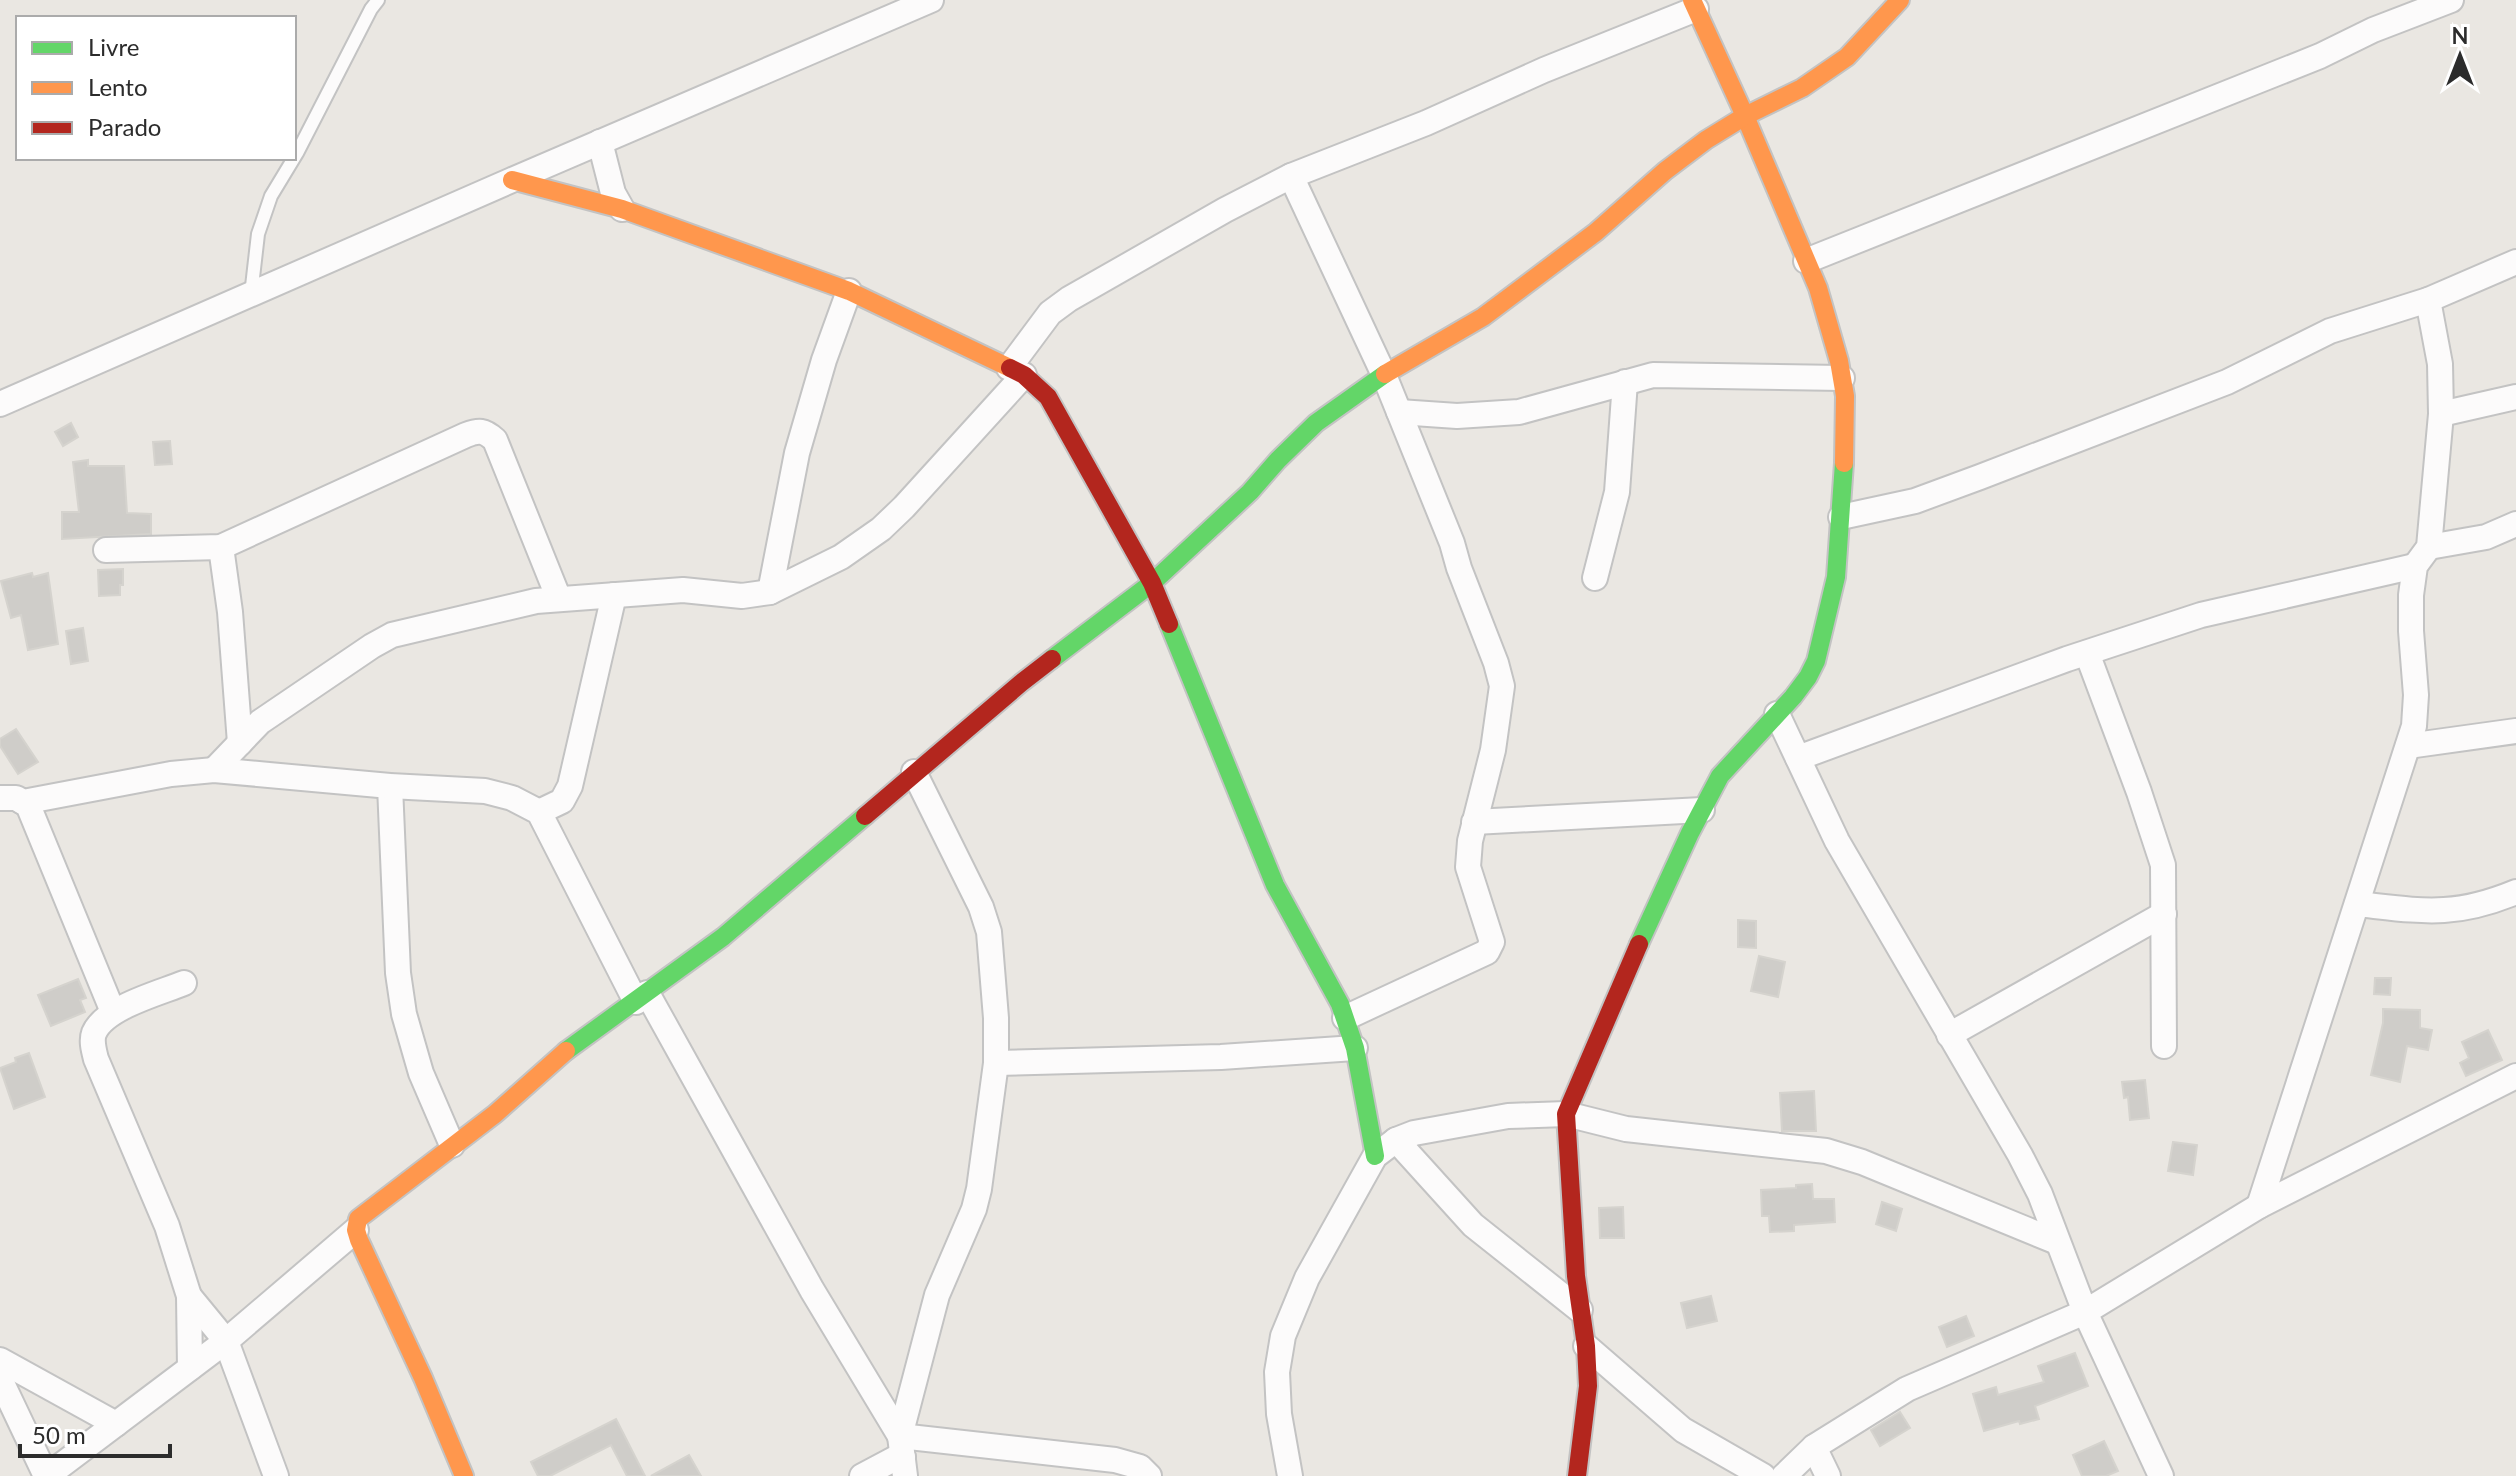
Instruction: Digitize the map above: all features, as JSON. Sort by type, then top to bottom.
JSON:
[{"type":"street","points":[[464,1476],[356,1230],[358,1219],[504,1106],[574,1044],[723,937],[1021,683],[1152,583],[1250,492],[1316,423],[1384,375],[1483,317],[1596,232],[1665,171],[1706,140],[1745,116],[1802,88],[1847,57],[1900,0]]},
{"type":"street","points":[[1806,261],[2320,56],[2373,30],[2448,1]]},
{"type":"street","points":[[0,404],[917,3]]},
{"type":"street","points":[[214,770],[260,722],[392,635],[536,601],[683,590],[742,596],[770,592],[841,557],[881,529],[904,507],[1017,371],[1050,313],[1069,299],[1291,176],[1426,123],[1694,4],[1818,288],[1839,361],[1845,410],[1841,517],[1836,577],[1816,661],[1808,677],[1720,776],[1624,976],[1566,1114],[1588,1386],[1577,1476]]},
{"type":"street","points":[[600,142],[613,193],[622,209]]},
{"type":"street","points":[[1291,176],[1384,375],[1452,543],[1502,686],[1493,750],[1474,822],[1468,867],[1492,942],[1487,952],[1345,1018]]},
{"type":"street","points":[[512,180],[622,209],[849,291],[1017,371],[1048,397],[1152,583],[1275,885],[1340,1004],[1355,1048],[1375,1156]]},
{"type":"street","points":[[1841,517],[1915,501],[2227,382],[2330,331],[2428,300],[2516,262]]},
{"type":"street","points":[[770,592],[797,453],[824,360],[849,291]]},
{"type":"street","points":[[2259,1206],[2414,726],[2411,595],[2422,557],[2441,414],[2440,364],[2428,300]]},
{"type":"street","points":[[1399,412],[1457,416],[1519,412],[1664,374],[1842,378]]},
{"type":"street","points":[[1595,578],[1617,492],[1625,382]]},
{"type":"street","points":[[2441,414],[2516,397]]},
{"type":"street","points":[[106,550],[221,547],[466,435],[486,431],[495,440],[559,599]]},
{"type":"street","points":[[1798,758],[2201,615],[2422,557],[2516,524]]},
{"type":"street","points":[[221,547],[230,612],[240,743]]},
{"type":"street","points":[[539,812],[562,801],[570,786],[614,595]]},
{"type":"street","points":[[2087,653],[2163,865],[2164,1046]]},
{"type":"street","points":[[1777,714],[1837,841],[2034,1181],[2085,1312],[2161,1476]]},
{"type":"street","points":[[2408,746],[2516,731]]},
{"type":"street","points":[[12,800],[214,770],[485,791],[512,798],[539,812],[641,997],[812,1290],[902,1456]]},
{"type":"street","points":[[902,1456],[937,1295],[974,1209],[996,1063],[996,1018],[989,932],[981,907],[914,772]]},
{"type":"street","points":[[390,786],[398,973],[404,1014],[421,1073],[452,1145]]},
{"type":"street","points":[[12,800],[28,805],[113,1012]]},
{"type":"street","points":[[1474,822],[1702,810]]},
{"type":"street","points":[[2357,904],[2427,912],[2453,911],[2487,904],[2516,892]]},
{"type":"street","points":[[1949,1035],[2164,914]]},
{"type":"street","points":[[184,983],[113,1012],[94,1032],[93,1045],[96,1059],[167,1226],[189,1296],[190,1368]]},
{"type":"street","points":[[996,1063],[1221,1057],[1355,1048]]},
{"type":"street","points":[[1784,1476],[1814,1447],[1907,1389],[2085,1312],[2259,1206],[2516,1076]]},
{"type":"street","points":[[1290,1476],[1279,1414],[1277,1372],[1283,1336],[1307,1278],[1375,1156],[1396,1140],[1414,1133],[1508,1116],[1566,1114],[1626,1129],[1826,1151],[1862,1162],[2057,1242]]},
{"type":"street","points":[[1396,1140],[1473,1225],[1580,1310]]},
{"type":"street","points":[[0,1379],[46,1476],[226,1341],[356,1230]]},
{"type":"street","points":[[189,1296],[226,1341],[276,1476]]},
{"type":"street","points":[[1586,1346],[1683,1430],[1763,1476]]},
{"type":"street","points":[[0,1360],[116,1424]]},
{"type":"street","points":[[1814,1447],[1828,1476]]},
{"type":"street","points":[[862,1476],[902,1456],[1115,1460],[1140,1467],[1149,1476]]},
{"type":"lane","points":[[296,155],[378,0]]},
{"type":"lane","points":[[251,295],[258,234],[271,196],[293,160]]},
{"type":"building","points":[[71,423],[78,437],[63,446],[55,432]]},
{"type":"building","points":[[170,441],[172,464],[155,465],[153,442]]},
{"type":"building","points":[[88,460],[88,466],[124,466],[127,513],[151,514],[151,534],[62,539],[62,512],[79,512],[73,462]]},
{"type":"building","points":[[123,569],[120,595],[99,596],[98,570]]},
{"type":"building","points":[[32,573],[33,577],[48,573],[58,644],[28,650],[21,615],[11,618],[1,581]]},
{"type":"building","points":[[83,628],[88,661],[71,664],[66,631]]},
{"type":"building","points":[[16,729],[38,762],[18,774],[0,746],[0,739]]},
{"type":"building","points":[[1738,920],[1756,921],[1756,948],[1738,947]]},
{"type":"building","points":[[1759,956],[1785,962],[1778,997],[1751,991]]},
{"type":"building","points":[[2375,978],[2391,978],[2390,995],[2374,994]]},
{"type":"building","points":[[78,979],[86,998],[80,1000],[85,1012],[51,1026],[38,995]]},
{"type":"building","points":[[2383,1009],[2420,1010],[2420,1028],[2432,1030],[2428,1050],[2407,1046],[2400,1082],[2371,1075],[2383,1023]]},
{"type":"building","points":[[2488,1030],[2502,1060],[2466,1076],[2460,1063],[2469,1058],[2462,1042]]},
{"type":"building","points":[[29,1053],[45,1097],[14,1109],[0,1068]]},
{"type":"building","points":[[2145,1080],[2149,1118],[2130,1120],[2128,1097],[2124,1098],[2122,1082]]},
{"type":"building","points":[[1814,1091],[1816,1131],[1782,1131],[1780,1093]]},
{"type":"building","points":[[2173,1142],[2197,1145],[2193,1175],[2168,1171]]},
{"type":"building","points":[[1812,1184],[1813,1199],[1834,1199],[1835,1222],[1794,1225],[1794,1231],[1770,1232],[1769,1216],[1762,1216],[1761,1190]]},
{"type":"building","points":[[1882,1202],[1902,1209],[1896,1231],[1876,1224]]},
{"type":"building","points":[[1623,1207],[1624,1238],[1600,1238],[1599,1208]]},
{"type":"building","points":[[1711,1296],[1717,1321],[1687,1328],[1681,1303]]},
{"type":"building","points":[[1966,1316],[1974,1336],[1947,1347],[1939,1327]]},
{"type":"building","points":[[2075,1353],[2088,1386],[2035,1406],[2039,1419],[1984,1431],[1973,1394],[1996,1387],[1998,1395],[2044,1382],[2038,1366]]},
{"type":"building","points":[[1900,1412],[1910,1428],[1880,1446],[1871,1430]]},
{"type":"building","points":[[616,1419],[645,1476],[627,1476],[611,1445],[550,1476],[538,1476],[531,1462]]},
{"type":"building","points":[[2104,1441],[2118,1471],[2106,1476],[2082,1476],[2073,1455]]},
{"type":"building","points":[[689,1455],[701,1476],[651,1476]]},
{"type":"traffic: fast","points":[[1052,659],[1152,583],[1250,492],[1316,423],[1385,374]]},
{"type":"traffic: fast","points":[[1639,944],[1720,776],[1793,697],[1816,661],[1836,577],[1844,463]]},
{"type":"traffic: fast","points":[[1169,624],[1275,885],[1340,1004],[1355,1048],[1375,1156]]},
{"type":"traffic: fast","points":[[566,1051],[723,937],[865,816]]},
{"type":"traffic: slow","points":[[1692,0],[1818,288],[1839,361],[1845,396],[1844,463]]},
{"type":"traffic: slow","points":[[1385,374],[1483,317],[1596,232],[1665,171],[1706,140],[1745,116],[1802,88],[1847,57],[1900,0]]},
{"type":"traffic: slow","points":[[512,180],[622,209],[849,291],[1010,368]]},
{"type":"traffic: slow","points":[[464,1476],[359,1240],[356,1230],[358,1219],[495,1114],[566,1051]]},
{"type":"traffic: jam","points":[[1010,368],[1024,375],[1048,397],[1152,583],[1169,624]]},
{"type":"traffic: jam","points":[[865,816],[1052,659]]},
{"type":"traffic: jam","points":[[1577,1476],[1588,1386],[1576,1276],[1566,1114],[1639,944]]}]
